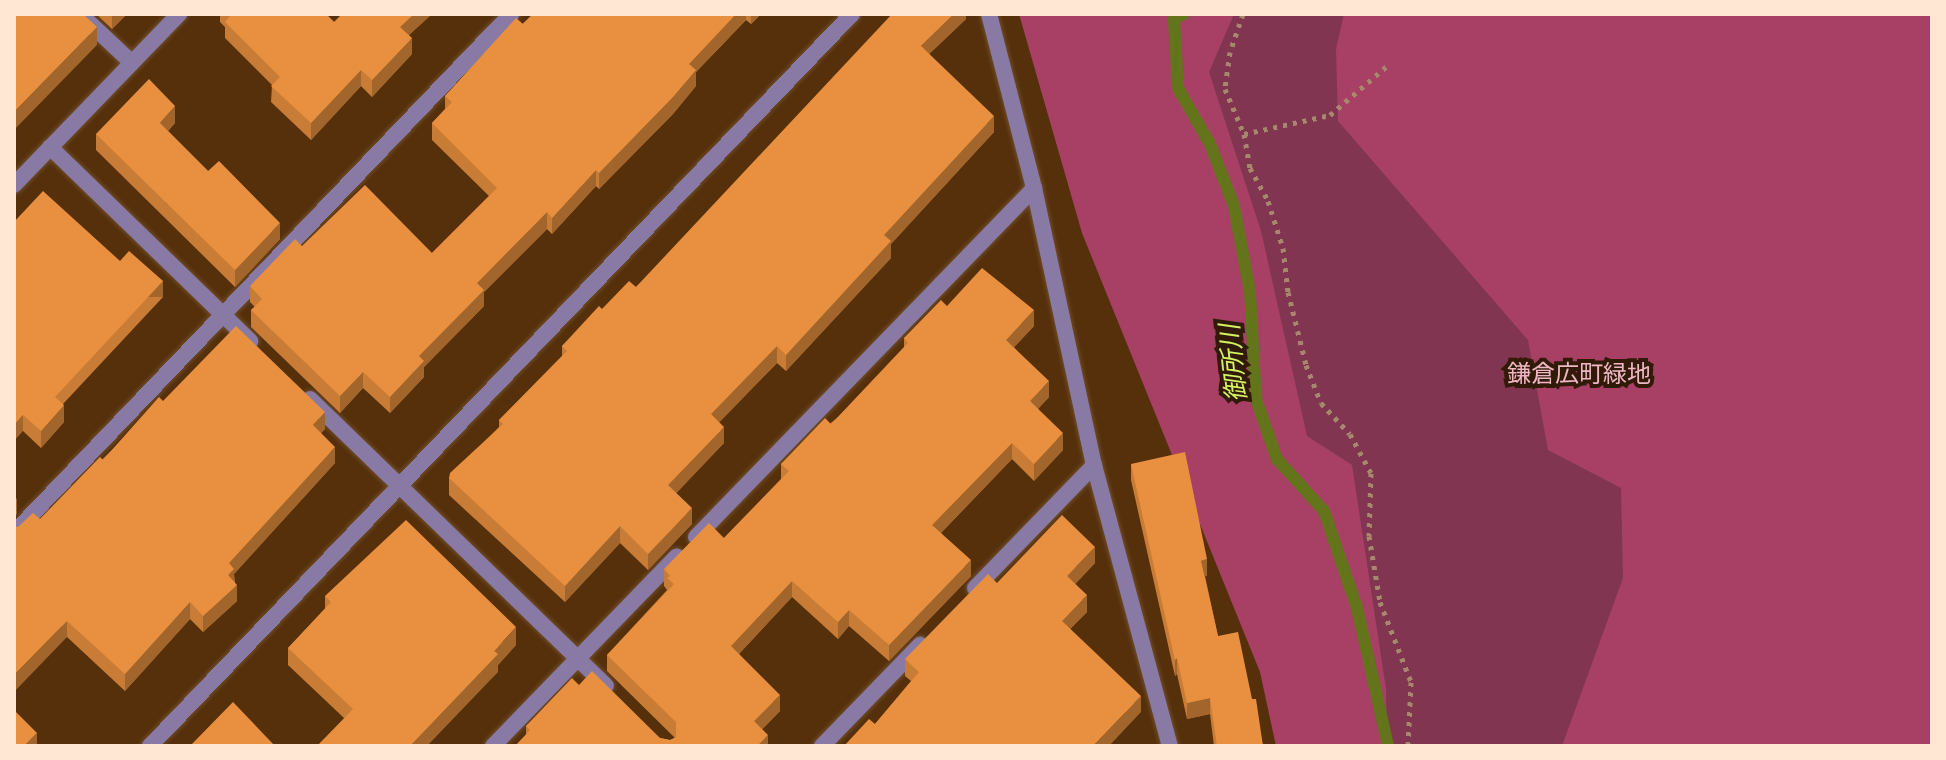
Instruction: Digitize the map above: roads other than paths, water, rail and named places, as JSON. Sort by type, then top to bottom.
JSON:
[{"type":"street","points":[[80,14],[132,63]]},
{"type":"street","points":[[14,185],[179,14]]},
{"type":"street","points":[[14,533],[511,14]]},
{"type":"street","points":[[150,746],[852,14]]},
{"type":"street","points":[[989,14],[1034,188],[1094,465],[1169,739],[1154,746]]},
{"type":"street","points":[[50,147],[266,357]]},
{"type":"street","points":[[493,746],[1034,188]]},
{"type":"street","points":[[299,389],[623,702]]},
{"type":"street","points":[[963,600],[1094,465]]},
{"type":"street","points":[[822,746],[931,634]]},
{"type":"waterway","name":"御所川","points":[[1184,14],[1174,19],[1178,88],[1210,144],[1234,206],[1250,292],[1256,399],[1277,459],[1324,511],[1357,608],[1388,746]]},
{"type":"park label","name":"鎌倉広町緑地","points":[[1579,374]]}]
